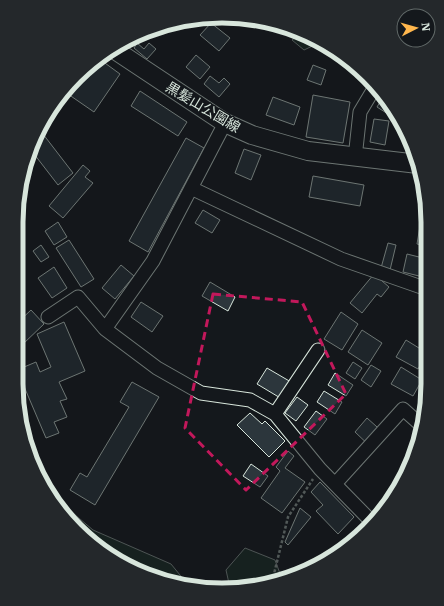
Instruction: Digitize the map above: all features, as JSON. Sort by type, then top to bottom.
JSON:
[{"type":"main road","name":"黒髪山公園線","points":[[119,52],[225,123],[252,135],[308,151],[355,158],[412,163]]},
{"type":"street","points":[[355,158],[360,112],[372,91]]},
{"type":"street","points":[[105,329],[153,261],[225,123]]},
{"type":"street","points":[[191,188],[341,259],[421,287]]},
{"type":"street","points":[[48,317],[78,297],[105,329],[157,368],[201,393],[250,400],[275,414],[320,469],[369,519]]},
{"type":"street","points":[[275,414],[318,350]]},
{"type":"street","points":[[335,484],[403,410],[417,422]]},
{"type":"path","points":[[273,576],[288,517],[320,469]]},
{"type":"highlighted area","points":[[213,294],[302,302],[346,394],[246,490],[185,428]]},
{"type":"green space","points":[[296,37],[313,46],[304,50],[292,40]]},
{"type":"green space","points":[[65,506],[93,530],[171,564],[183,579],[146,568],[122,556],[91,534]]},
{"type":"green space","points":[[245,548],[275,560],[280,574],[261,579],[229,583],[226,570]]},
{"type":"building","points":[[211,23],[230,38],[219,51],[200,35]]},
{"type":"building","points":[[137,43],[144,49],[149,43],[156,49],[147,59],[134,48]]},
{"type":"building","points":[[196,55],[210,67],[200,79],[186,67]]},
{"type":"building","points":[[104,62],[120,74],[94,112],[69,95],[81,81]]},
{"type":"building","points":[[313,65],[326,70],[321,85],[307,80]]},
{"type":"building","points":[[210,76],[219,83],[224,78],[230,84],[219,97],[204,84]]},
{"type":"building","points":[[140,91],[187,122],[178,136],[131,106]]},
{"type":"building","points":[[313,95],[350,102],[343,143],[306,137]]},
{"type":"building","points":[[273,97],[300,107],[294,125],[266,115]]},
{"type":"building","points":[[380,101],[388,113],[388,114],[377,107]]},
{"type":"building","points":[[374,119],[389,121],[385,145],[370,142]]},
{"type":"building","points":[[44,135],[73,173],[58,185],[35,155]]},
{"type":"building","points":[[186,138],[204,148],[148,252],[129,241]]},
{"type":"building","points":[[244,149],[261,155],[251,180],[235,173]]},
{"type":"building","points":[[83,165],[90,171],[85,177],[93,183],[63,218],[49,206]]},
{"type":"building","points":[[313,176],[364,185],[360,206],[309,197]]},
{"type":"building","points":[[203,210],[220,220],[212,233],[195,223]]},
{"type":"building","points":[[58,222],[67,237],[54,245],[45,231]]},
{"type":"building","points":[[420,226],[421,226],[421,245],[417,244]]},
{"type":"building","points":[[69,240],[94,279],[81,287],[56,248]]},
{"type":"building","points":[[388,243],[396,245],[390,270],[381,268]]},
{"type":"building","points":[[41,245],[49,257],[41,262],[33,251]]},
{"type":"building","points":[[407,254],[421,258],[421,276],[403,272]]},
{"type":"building","points":[[121,265],[134,276],[115,299],[102,288]]},
{"type":"building","points":[[54,267],[67,288],[52,298],[38,278]]},
{"type":"building","points":[[374,274],[389,287],[381,297],[377,294],[362,313],[350,303]]},
{"type":"building","points":[[210,282],[235,297],[228,311],[202,296]]},
{"type":"building","points":[[141,302],[163,316],[152,332],[131,317]]},
{"type":"building","points":[[31,310],[44,324],[23,344],[23,317]]},
{"type":"building","points":[[341,312],[358,324],[342,350],[324,339]]},
{"type":"building","points":[[64,322],[85,371],[59,382],[67,399],[60,401],[67,417],[54,422],[59,433],[46,438],[23,384],[23,367],[36,362],[40,372],[51,367],[37,334]]},
{"type":"building","points":[[362,330],[382,343],[368,365],[348,352]]},
{"type":"building","points":[[406,340],[421,349],[421,364],[418,369],[396,357]]},
{"type":"building","points":[[353,362],[362,368],[355,379],[346,373]]},
{"type":"building","points":[[371,365],[381,371],[371,387],[361,380]]},
{"type":"building","points":[[401,367],[421,379],[413,396],[391,384]]},
{"type":"building","points":[[267,368],[291,382],[282,399],[257,384]]},
{"type":"building","points":[[335,373],[353,385],[346,396],[328,385]]},
{"type":"building","points":[[132,382],[159,397],[95,505],[70,490],[80,473],[87,477],[129,407],[120,402]]},
{"type":"building","points":[[324,391],[342,402],[335,414],[317,402]]},
{"type":"building","points":[[297,397],[308,405],[296,421],[285,413]]},
{"type":"building","points":[[316,411],[327,419],[315,435],[304,427]]},
{"type":"building","points":[[250,413],[262,424],[265,421],[285,441],[269,457],[237,425]]},
{"type":"building","points":[[367,418],[386,435],[373,449],[355,432]]},
{"type":"building","points":[[288,451],[294,456],[285,468],[305,482],[282,513],[261,498],[280,471],[276,467]]},
{"type":"building","points":[[251,464],[268,476],[260,487],[243,476]]},
{"type":"building","points":[[320,482],[354,517],[338,534],[316,511],[323,505],[311,492]]},
{"type":"building","points":[[300,508],[311,517],[288,545],[285,542]]},
{"type":"building","points":[[356,529],[357,530],[343,542]]}]
